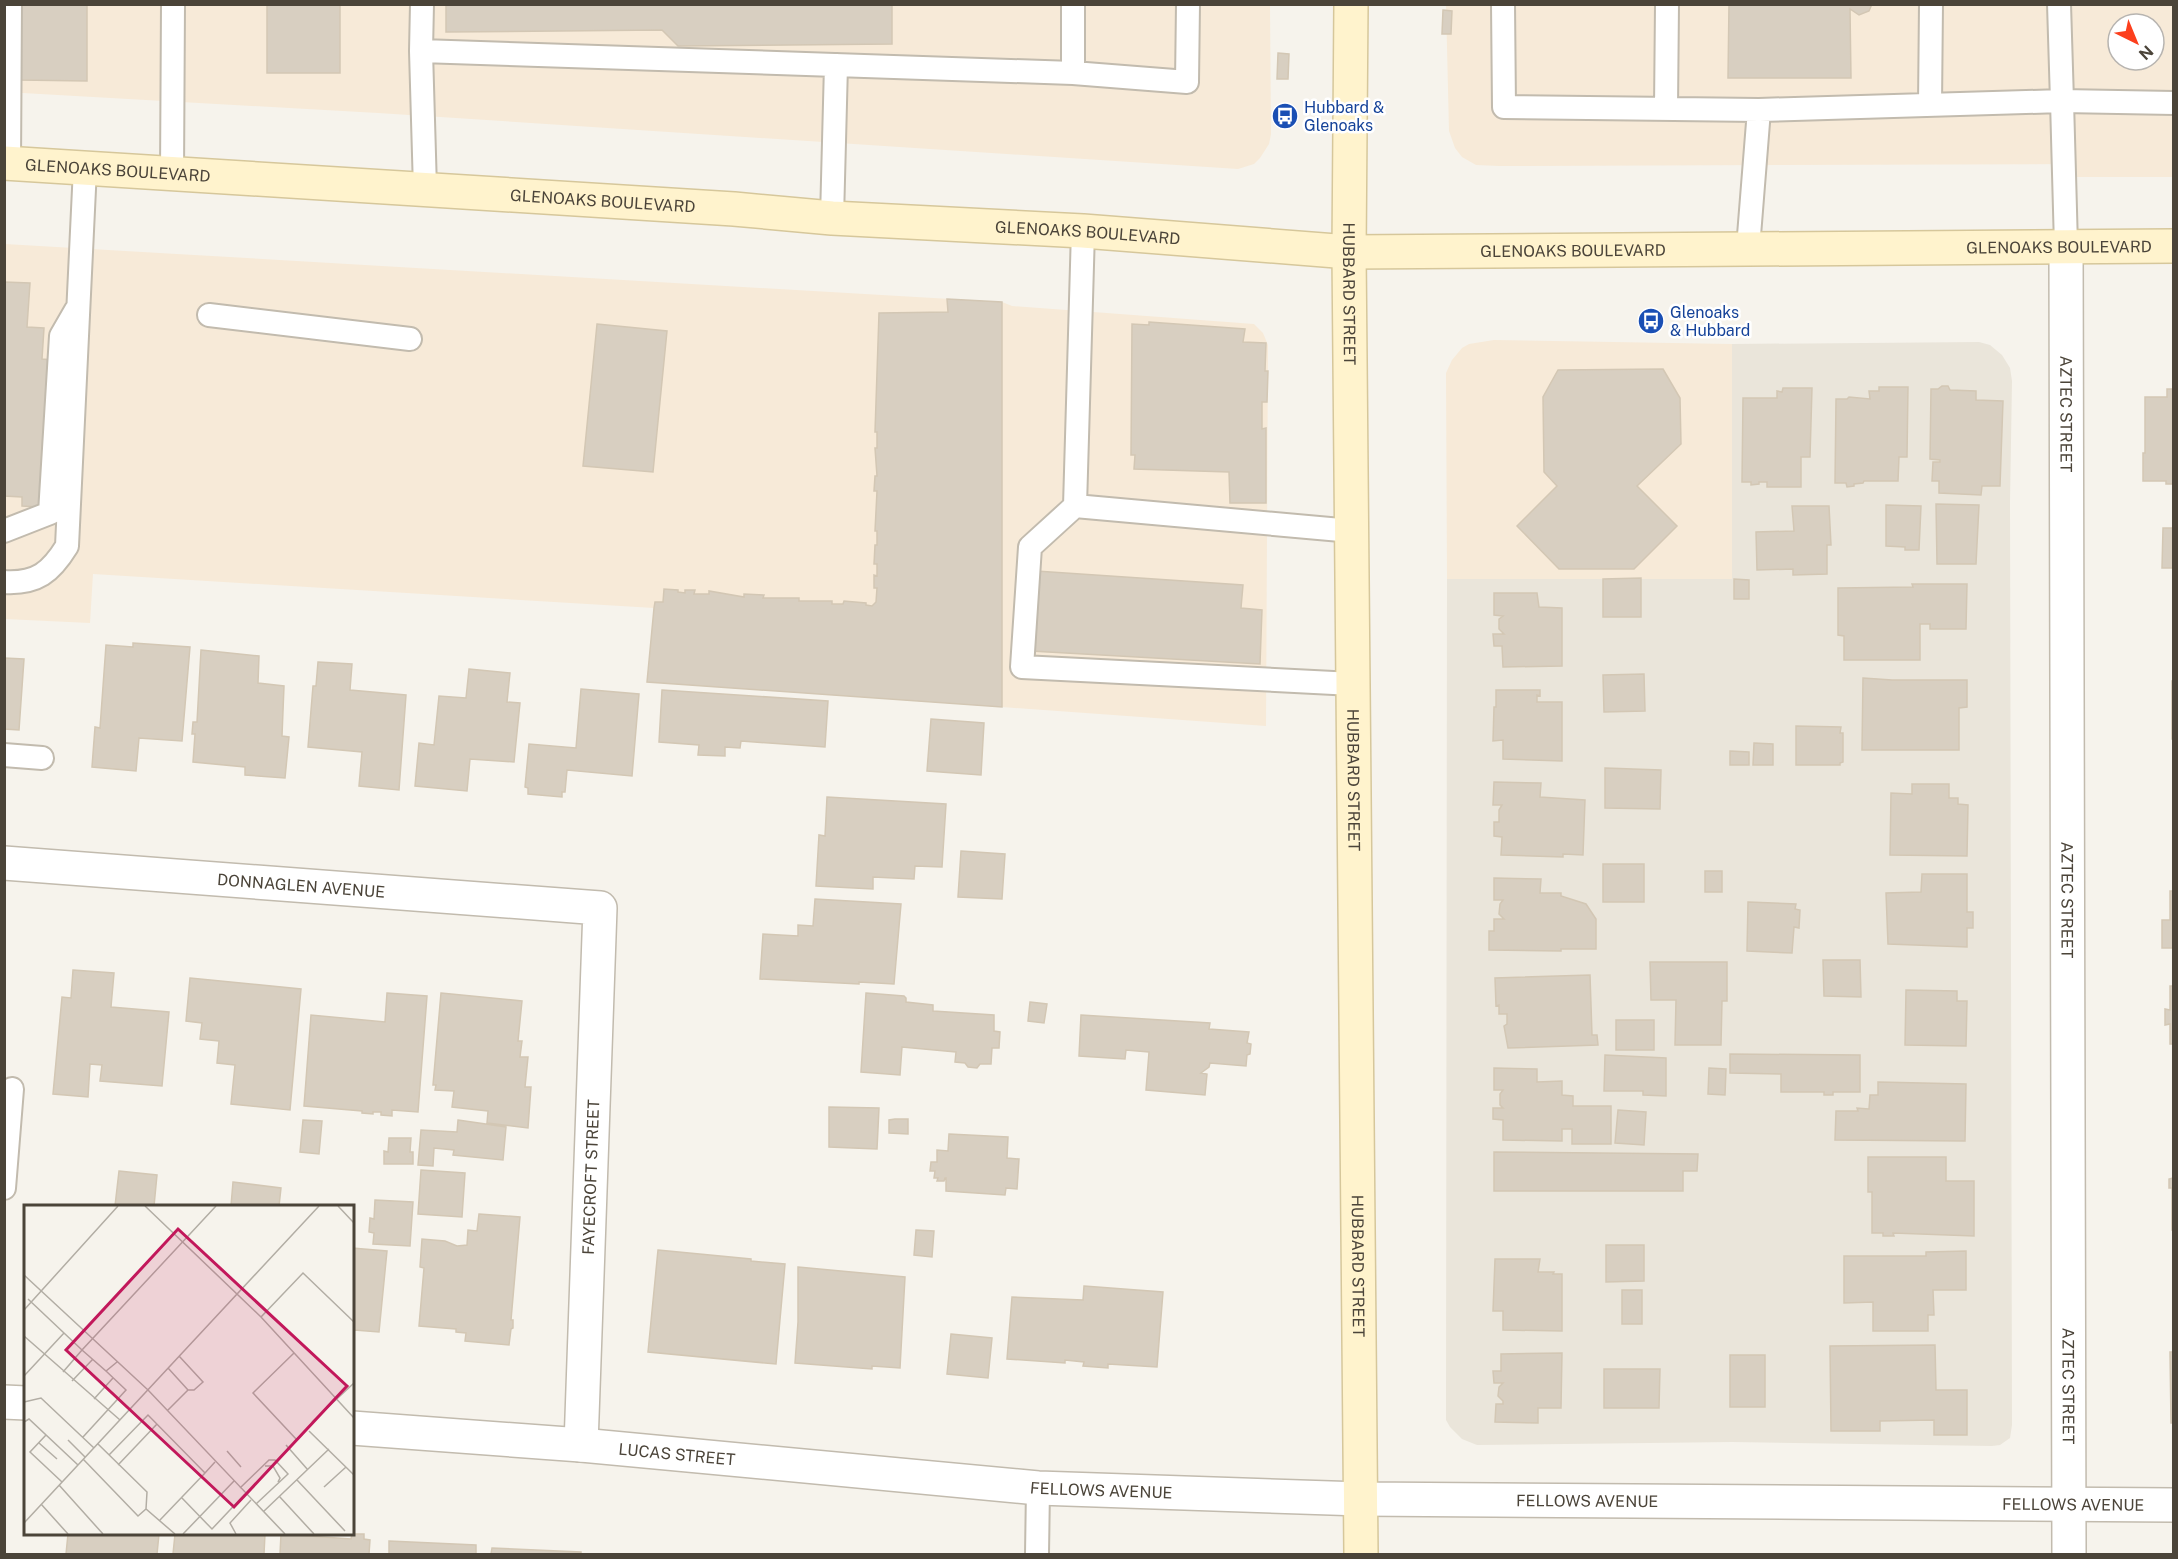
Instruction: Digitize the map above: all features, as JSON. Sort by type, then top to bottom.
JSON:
[{"type":"main road","name":"HUBBARD STREET","points":[[1351,4],[1349,252],[1361,1554]]},
{"type":"main road","name":"GLENOAKS BOULEVARD","points":[[7,163],[734,209],[832,218],[1083,231],[1349,252],[2174,246]]},
{"type":"street","name":"AZTEC STREET","points":[[2066,246],[2069,1554]]},
{"type":"street","name":"DONNAGLEN AVENUE","points":[[4,863],[600,908]]},
{"type":"street","name":"FAYECROFT STREET","points":[[581,1445],[600,908]]},
{"type":"street","points":[[4,1402],[24,1403]]},
{"type":"street","name":"LUCAS STREET","points":[[354,1428],[581,1445],[1001,1486]]},
{"type":"street","name":"FELLOWS AVENUE","points":[[1001,1486],[1361,1499],[2174,1505]]},
{"type":"lane","points":[[7,163],[10,4]]},
{"type":"lane","points":[[172,174],[173,4]]},
{"type":"lane","points":[[422,4],[425,189]]},
{"type":"lane","points":[[1073,4],[1073,73]]},
{"type":"lane","points":[[422,51],[1073,73],[1186,82],[1188,4]]},
{"type":"lane","points":[[1503,4],[1504,107],[1759,110],[2062,101],[2174,103]]},
{"type":"lane","points":[[1666,108],[1667,4]]},
{"type":"lane","points":[[1930,105],[1931,4]]},
{"type":"lane","points":[[2059,4],[2066,246]]},
{"type":"lane","points":[[832,218],[836,65]]},
{"type":"lane","points":[[1748,248],[1759,110]]},
{"type":"lane","points":[[4,582],[22,584],[40,577],[56,564],[67,546],[85,168]]},
{"type":"lane","points":[[1083,231],[1075,506],[1030,547],[1022,667],[1353,684]]},
{"type":"lane","points":[[4,531],[50,513],[61,336],[79,303]]},
{"type":"lane","points":[[209,315],[410,339]]},
{"type":"lane","points":[[1075,506],[1352,531]]},
{"type":"lane","points":[[4,755],[42,758]]},
{"type":"lane","points":[[4,1188],[12,1089]]},
{"type":"lane","points":[[1037,1554],[1038,1488]]},
{"type":"shaded area","points":[[4,5],[1270,5],[1271,134],[1269,144],[1260,158],[1254,164],[1238,169],[378,113],[5,92]]},
{"type":"shaded area","points":[[1446,5],[2173,5],[2173,177],[2077,177],[2075,164],[1499,166],[1476,165],[1462,157],[1455,148],[1449,131]]},
{"type":"shaded area","points":[[5,244],[1002,302],[1012,306],[1254,324],[1263,333],[1268,345],[1266,726],[1002,707],[654,608],[93,574],[90,623],[5,619]]},
{"type":"shaded area","points":[[1494,340],[1732,344],[1732,579],[1447,579],[1446,373],[1452,360],[1462,348],[1469,344]]},
{"type":"shaded area","points":[[1979,342],[1990,345],[2002,355],[2010,368],[2012,381],[2010,502],[2012,1425],[2010,1438],[2000,1445],[1992,1446],[1732,1442],[1477,1445],[1462,1439],[1446,1420],[1447,579],[1731,579],[1732,344]]},
{"type":"building","points":[[19,4],[87,4],[87,81],[19,80]]},
{"type":"building","points":[[267,4],[340,4],[340,73],[267,73]]},
{"type":"building","points":[[446,4],[892,4],[892,44],[678,46],[662,30],[446,32]]},
{"type":"building","points":[[1729,4],[1872,4],[1869,11],[1859,15],[1850,9],[1851,78],[1728,78]]},
{"type":"building","points":[[1443,10],[1452,11],[1451,34],[1442,34]]},
{"type":"building","points":[[1278,53],[1289,54],[1288,79],[1277,79]]},
{"type":"building","points":[[4,282],[30,283],[27,327],[44,328],[42,359],[53,360],[47,461],[42,461],[39,507],[22,506],[22,497],[4,496]]},
{"type":"building","points":[[947,299],[1002,302],[1002,707],[647,682],[655,602],[663,602],[664,589],[685,593],[685,590],[695,590],[694,594],[709,594],[709,591],[744,597],[744,594],[764,595],[763,598],[799,598],[799,601],[832,601],[832,604],[843,604],[844,601],[866,603],[872,606],[876,602],[877,588],[874,588],[874,575],[877,576],[877,564],[874,564],[875,545],[877,545],[877,531],[875,531],[877,491],[874,491],[875,476],[877,476],[875,448],[877,448],[877,432],[875,432],[879,313],[948,312]]},
{"type":"building","points":[[1149,322],[1245,329],[1243,342],[1266,343],[1267,402],[1262,402],[1262,429],[1266,428],[1266,503],[1230,503],[1229,472],[1134,469],[1135,455],[1131,455],[1132,324],[1149,325]]},
{"type":"building","points":[[597,324],[667,331],[653,472],[583,466]]},
{"type":"building","points":[[1663,369],[1680,398],[1681,444],[1637,486],[1677,526],[1634,569],[1559,569],[1517,526],[1557,486],[1544,472],[1543,397],[1558,370]]},
{"type":"building","points":[[1948,386],[1950,390],[1976,391],[1976,400],[2003,401],[2000,486],[1982,486],[1981,495],[1939,493],[1939,481],[1932,481],[1933,462],[1940,462],[1940,460],[1930,459],[1931,389],[1938,389]]},
{"type":"building","points":[[1879,387],[1908,387],[1907,457],[1899,457],[1898,481],[1864,481],[1847,487],[1846,483],[1835,483],[1836,399],[1849,397],[1870,399],[1869,391],[1879,391]]},
{"type":"building","points":[[1783,388],[1812,388],[1810,457],[1801,457],[1801,487],[1767,487],[1767,482],[1751,485],[1751,482],[1742,482],[1743,398],[1777,398],[1777,391],[1782,392]]},
{"type":"building","points":[[2167,389],[2174,389],[2174,484],[2166,484],[2166,481],[2143,481],[2145,397],[2167,397]]},
{"type":"building","points":[[1936,504],[1979,505],[1976,564],[1937,564]]},
{"type":"building","points":[[1886,505],[1921,506],[1919,550],[1886,546]]},
{"type":"building","points":[[1792,506],[1829,506],[1831,545],[1827,545],[1827,574],[1793,575],[1793,569],[1757,570],[1756,532],[1794,531]]},
{"type":"building","points":[[2163,528],[2174,528],[2174,568],[2162,568]]},
{"type":"building","points":[[1036,571],[1243,585],[1241,608],[1262,610],[1260,664],[1031,651]]},
{"type":"building","points":[[1641,578],[1641,617],[1603,617],[1603,579]]},
{"type":"building","points":[[1734,579],[1749,580],[1749,599],[1734,599]]},
{"type":"building","points":[[1912,584],[1967,584],[1966,629],[1930,629],[1930,624],[1920,624],[1920,660],[1844,660],[1844,636],[1838,635],[1838,588],[1913,587]]},
{"type":"building","points":[[1494,593],[1537,593],[1539,607],[1562,608],[1562,666],[1503,667],[1502,646],[1494,646],[1493,634],[1504,634],[1499,629],[1499,619],[1503,616],[1494,615]]},
{"type":"building","points":[[133,643],[190,647],[182,741],[139,738],[136,771],[92,767],[95,727],[100,728],[106,645],[133,647]]},
{"type":"building","points":[[201,650],[259,656],[258,683],[284,686],[282,736],[289,737],[285,778],[245,775],[245,767],[193,762],[195,734],[192,734],[193,722],[197,722]]},
{"type":"building","points":[[4,658],[24,659],[19,730],[4,729]]},
{"type":"building","points":[[318,662],[352,664],[350,690],[406,695],[399,790],[359,786],[362,752],[308,747],[313,686],[316,686]]},
{"type":"building","points":[[469,669],[510,673],[507,702],[520,703],[514,762],[470,759],[467,791],[415,786],[419,743],[434,745],[439,696],[466,698]]},
{"type":"building","points":[[1644,674],[1645,711],[1604,712],[1603,675]]},
{"type":"building","points":[[1863,678],[1967,680],[1967,707],[1959,708],[1959,750],[1862,750]]},
{"type":"building","points":[[2172,681],[2174,681],[2174,739],[2172,739]]},
{"type":"building","points":[[581,689],[639,694],[632,776],[567,770],[565,792],[562,792],[562,797],[528,794],[528,788],[525,787],[529,744],[576,748]]},
{"type":"building","points":[[662,690],[828,701],[825,747],[741,741],[740,748],[725,747],[725,756],[698,755],[699,745],[659,742]]},
{"type":"building","points":[[1496,690],[1540,690],[1537,702],[1562,702],[1562,761],[1503,759],[1503,740],[1493,741]]},
{"type":"building","points":[[931,719],[984,723],[981,775],[927,771]]},
{"type":"building","points":[[1796,726],[1841,727],[1843,762],[1840,765],[1796,765]]},
{"type":"building","points":[[1754,743],[1773,744],[1773,765],[1753,765]]},
{"type":"building","points":[[1730,751],[1749,752],[1749,765],[1730,765]]},
{"type":"building","points":[[1605,768],[1661,770],[1660,809],[1605,808]]},
{"type":"building","points":[[1494,782],[1541,783],[1540,797],[1585,800],[1583,855],[1563,854],[1563,857],[1501,855],[1502,837],[1494,836],[1494,822],[1499,822],[1499,810],[1502,805],[1493,805]]},
{"type":"building","points":[[1912,784],[1949,784],[1949,798],[1958,798],[1958,804],[1968,805],[1967,856],[1890,855],[1891,793],[1912,794]]},
{"type":"building","points":[[827,797],[946,804],[942,867],[915,866],[914,879],[873,877],[873,889],[816,886],[819,835],[825,836]]},
{"type":"building","points":[[961,851],[1005,854],[1002,899],[958,897]]},
{"type":"building","points":[[1603,864],[1644,864],[1644,902],[1603,902]]},
{"type":"building","points":[[1705,871],[1722,871],[1722,892],[1705,892]]},
{"type":"building","points":[[1922,874],[1967,874],[1967,912],[1973,912],[1973,928],[1967,928],[1967,947],[1888,944],[1886,893],[1921,892]]},
{"type":"building","points":[[1494,878],[1541,879],[1540,893],[1561,893],[1561,896],[1586,904],[1596,919],[1596,949],[1489,950],[1489,931],[1494,931],[1494,919],[1504,919],[1499,914],[1503,900],[1494,900]]},
{"type":"building","points":[[2170,891],[2174,891],[2174,948],[2162,948],[2162,920],[2170,920]]},
{"type":"building","points":[[815,899],[901,904],[894,984],[760,979],[763,934],[798,936],[798,925],[813,926]]},
{"type":"building","points":[[1748,902],[1796,904],[1795,909],[1800,910],[1799,928],[1794,927],[1792,953],[1747,951]]},
{"type":"building","points":[[1823,960],[1860,960],[1861,997],[1824,996]]},
{"type":"building","points":[[1650,962],[1727,962],[1727,1001],[1722,1001],[1721,1045],[1675,1045],[1676,1000],[1651,1000]]},
{"type":"building","points":[[73,970],[114,973],[111,1007],[169,1012],[162,1086],[100,1081],[102,1065],[90,1064],[88,1097],[53,1094],[62,997],[71,998]]},
{"type":"building","points":[[1590,975],[1592,1035],[1597,1035],[1598,1045],[1508,1048],[1504,1026],[1507,1024],[1507,1014],[1499,1014],[1499,1005],[1496,1006],[1495,978]]},
{"type":"building","points":[[190,978],[301,989],[290,1110],[231,1104],[235,1065],[217,1063],[219,1041],[200,1039],[202,1023],[186,1021]]},
{"type":"building","points":[[2170,986],[2174,986],[2174,1044],[2170,1044],[2170,1024],[2165,1025],[2165,1009],[2170,1010]]},
{"type":"building","points":[[1906,990],[1957,991],[1957,1001],[1967,1001],[1966,1046],[1905,1045]]},
{"type":"building","points":[[387,993],[427,996],[418,1112],[392,1110],[392,1116],[381,1115],[381,1112],[373,1112],[373,1114],[304,1106],[311,1015],[385,1022]]},
{"type":"building","points":[[441,993],[522,1001],[518,1041],[522,1041],[520,1057],[528,1057],[525,1087],[531,1087],[528,1128],[487,1123],[488,1111],[452,1107],[454,1091],[435,1090],[436,1085],[433,1085]]},
{"type":"building","points":[[866,993],[904,996],[906,1002],[933,1005],[933,1011],[994,1015],[994,1031],[1000,1032],[999,1048],[992,1048],[991,1064],[980,1064],[977,1068],[955,1062],[956,1052],[902,1047],[900,1075],[861,1072]]},
{"type":"building","points":[[1030,1002],[1047,1004],[1044,1023],[1028,1021]]},
{"type":"building","points":[[1081,1015],[1210,1023],[1209,1029],[1249,1032],[1247,1043],[1251,1044],[1250,1054],[1247,1055],[1246,1066],[1210,1063],[1209,1067],[1201,1073],[1207,1074],[1205,1095],[1146,1090],[1149,1052],[1126,1050],[1125,1059],[1079,1056]]},
{"type":"building","points":[[1616,1020],[1654,1020],[1654,1050],[1616,1050]]},
{"type":"building","points":[[1730,1054],[1860,1055],[1860,1092],[1833,1092],[1833,1095],[1824,1095],[1824,1092],[1781,1092],[1781,1074],[1730,1073]]},
{"type":"building","points":[[1605,1055],[1666,1058],[1666,1096],[1643,1095],[1643,1091],[1604,1091]]},
{"type":"building","points":[[1494,1068],[1537,1069],[1537,1082],[1562,1081],[1562,1095],[1573,1096],[1573,1106],[1611,1106],[1611,1144],[1572,1144],[1572,1129],[1562,1129],[1562,1141],[1503,1140],[1503,1120],[1493,1119],[1493,1108],[1503,1108],[1500,1105],[1500,1094],[1503,1090],[1494,1090]]},
{"type":"building","points":[[1709,1068],[1726,1069],[1725,1095],[1708,1094]]},
{"type":"building","points":[[1878,1082],[1966,1084],[1965,1141],[1835,1140],[1836,1111],[1869,1109],[1870,1095],[1878,1095]]},
{"type":"building","points":[[829,1107],[879,1108],[877,1149],[829,1147]]},
{"type":"building","points":[[1618,1110],[1646,1112],[1644,1145],[1615,1143]]},
{"type":"building","points":[[908,1119],[908,1134],[889,1133],[889,1120]]},
{"type":"building","points":[[303,1120],[322,1121],[319,1154],[300,1152]]},
{"type":"building","points":[[458,1120],[506,1127],[503,1160],[453,1155],[454,1150],[434,1148],[433,1166],[418,1165],[421,1130],[457,1132]]},
{"type":"building","points":[[949,1134],[1008,1137],[1007,1158],[1019,1159],[1017,1189],[1006,1188],[1005,1195],[946,1191],[946,1178],[944,1181],[937,1181],[938,1178],[934,1178],[935,1171],[930,1171],[931,1162],[937,1162],[937,1150],[948,1151]]},
{"type":"building","points":[[389,1138],[411,1138],[410,1152],[413,1152],[413,1164],[384,1164],[384,1151],[388,1152]]},
{"type":"building","points":[[1494,1152],[1698,1154],[1697,1171],[1683,1171],[1683,1191],[1494,1191]]},
{"type":"building","points":[[1868,1157],[1946,1157],[1946,1181],[1974,1181],[1974,1236],[1893,1233],[1894,1236],[1883,1236],[1883,1233],[1872,1233],[1872,1192],[1868,1192]]},
{"type":"building","points":[[2173,1157],[2174,1230],[2172,1230],[2172,1188],[2169,1188],[2169,1179],[2173,1178]]},
{"type":"building","points":[[421,1170],[465,1173],[462,1217],[418,1214]]},
{"type":"building","points":[[119,1171],[157,1175],[154,1205],[115,1205]]},
{"type":"building","points":[[233,1182],[281,1188],[279,1205],[231,1205]]},
{"type":"building","points":[[375,1200],[413,1202],[410,1246],[373,1244],[374,1233],[369,1232],[370,1218],[374,1219]]},
{"type":"building","points":[[479,1214],[520,1217],[511,1320],[513,1320],[513,1328],[509,1345],[465,1341],[466,1333],[456,1332],[456,1329],[419,1326],[424,1268],[420,1267],[422,1239],[445,1241],[457,1246],[467,1245],[468,1230],[477,1231]]},
{"type":"building","points":[[916,1230],[934,1231],[932,1257],[914,1255]]},
{"type":"building","points":[[1606,1245],[1644,1245],[1644,1281],[1606,1282]]},
{"type":"building","points":[[354,1248],[387,1251],[379,1332],[354,1330]]},
{"type":"building","points":[[658,1250],[785,1264],[776,1364],[648,1352]]},
{"type":"building","points":[[1966,1251],[1966,1290],[1933,1290],[1934,1315],[1928,1315],[1928,1331],[1873,1331],[1873,1302],[1844,1303],[1844,1256],[1926,1256],[1926,1252]]},
{"type":"building","points":[[1495,1259],[1540,1259],[1538,1272],[1562,1274],[1562,1331],[1503,1330],[1503,1311],[1493,1311]]},
{"type":"building","points":[[798,1267],[905,1277],[900,1368],[872,1366],[872,1369],[795,1363]]},
{"type":"building","points":[[1084,1286],[1163,1292],[1157,1367],[1108,1364],[1108,1368],[1083,1366],[1084,1362],[1065,1360],[1065,1363],[1007,1359],[1012,1297],[1083,1300]]},
{"type":"building","points":[[1622,1290],[1642,1290],[1642,1324],[1622,1324]]},
{"type":"building","points":[[951,1334],[992,1338],[988,1378],[947,1374]]},
{"type":"building","points":[[1935,1345],[1936,1390],[1967,1390],[1967,1435],[1934,1435],[1934,1420],[1880,1421],[1880,1431],[1831,1431],[1830,1346]]},
{"type":"building","points":[[2170,1352],[2174,1352],[2174,1423],[2171,1423]]},
{"type":"building","points":[[1562,1353],[1561,1408],[1538,1408],[1538,1423],[1495,1422],[1496,1404],[1503,1404],[1498,1396],[1499,1387],[1503,1383],[1494,1383],[1493,1371],[1501,1371],[1501,1354]]},
{"type":"building","points":[[1730,1355],[1765,1355],[1765,1407],[1730,1407]]},
{"type":"building","points":[[1604,1369],[1660,1369],[1659,1408],[1604,1408]]},
{"type":"building","points":[[354,1534],[364,1534],[364,1539],[370,1540],[369,1554],[280,1554],[281,1535],[351,1539]]},
{"type":"building","points":[[68,1535],[159,1535],[157,1554],[66,1554]]},
{"type":"building","points":[[175,1535],[265,1535],[264,1554],[173,1554]]},
{"type":"building","points":[[389,1541],[476,1545],[476,1554],[389,1554]]},
{"type":"building","points":[[492,1548],[581,1552],[581,1554],[491,1554]]},
{"type":"place","name":"Hubbard & Glenoaks","points":[[1285,116]]},
{"type":"place","name":"Glenoaks & Hubbard","points":[[1651,321]]}]
